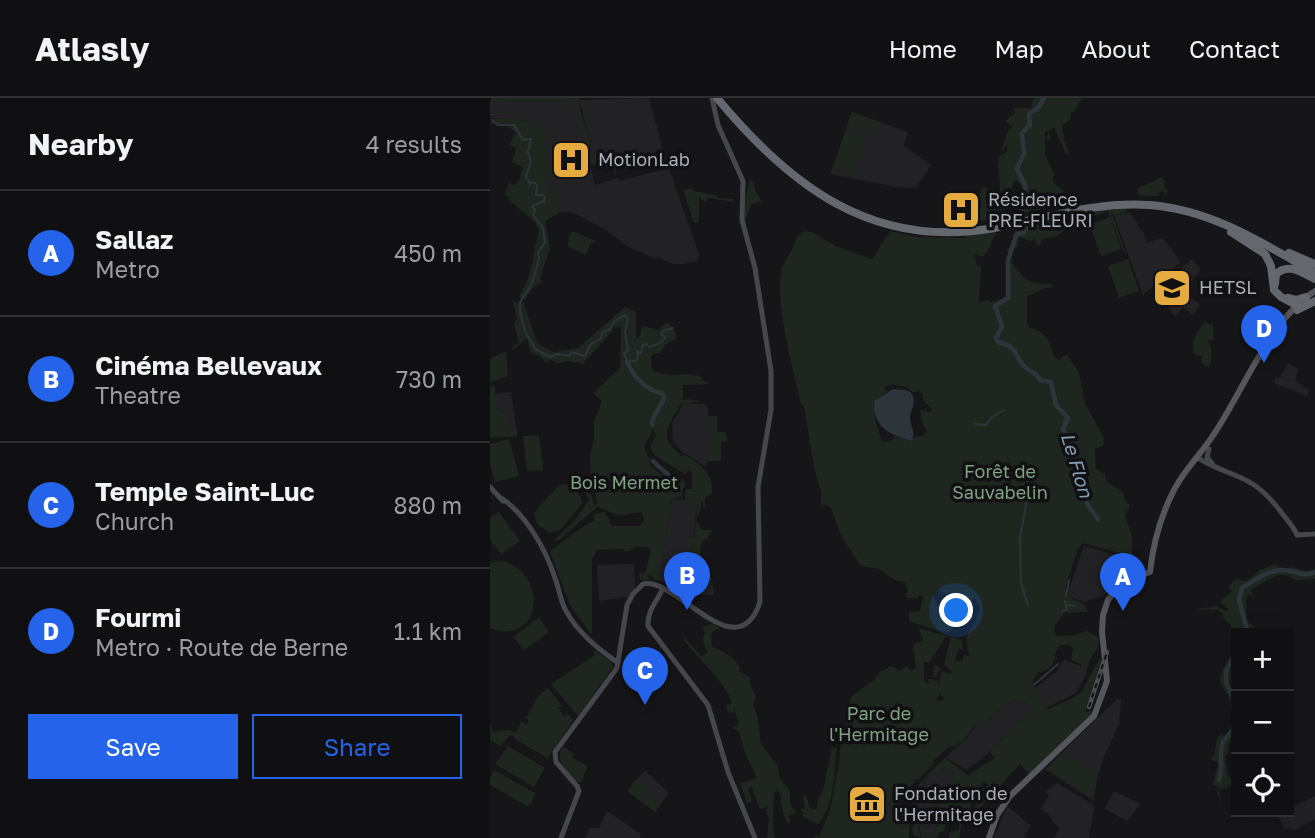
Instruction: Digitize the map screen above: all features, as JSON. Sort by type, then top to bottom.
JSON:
[{"type":"highway","points":[[715,98],[779,164],[813,190],[843,208],[876,222],[909,230],[944,232],[1077,209],[1133,203],[1179,209],[1219,221],[1315,268]]},
{"type":"highway","points":[[723,98],[782,160],[845,204],[877,217],[937,228],[978,228],[1083,203],[1166,203],[1207,212],[1240,226],[1315,268]]},
{"type":"highway","points":[[1133,203],[1185,214],[1240,236],[1266,256],[1271,266],[1273,289],[1287,301],[1296,308],[1313,296]]},
{"type":"highway","points":[[1313,296],[1296,300],[1284,296],[1276,287],[1275,276],[1282,270],[1291,268],[1315,279]]},
{"type":"main road","points":[[561,838],[579,791],[578,786],[556,762],[555,752],[618,663],[625,611],[633,593],[647,583],[663,588],[716,622],[730,626],[740,626],[748,621],[756,613],[760,602],[758,487],[770,418],[772,386],[755,268],[741,216],[743,181],[718,125],[714,109],[715,98]]},
{"type":"main road","points":[[1198,458],[1209,449],[1296,308]]},
{"type":"main road","points":[[989,838],[997,815],[1010,796],[1094,716],[1107,676],[1102,650],[1103,615],[1106,606],[1122,582],[1150,572],[1167,504],[1178,483],[1198,458],[1296,308]]},
{"type":"main road","points":[[1209,449],[1208,459],[1220,468]]},
{"type":"main road","points":[[1198,458],[1243,477],[1265,492],[1293,531],[1315,532]]},
{"type":"main road","points":[[490,487],[526,524],[545,554],[564,606],[572,619],[588,640],[618,663]]},
{"type":"main road","points":[[663,588],[659,599],[650,609],[648,626],[708,705],[728,772],[755,838]]},
{"type":"main road","points":[[659,599],[674,596]]},
{"type":"main road","points":[[610,658],[619,654]]},
{"type":"shaded area","points":[[649,98],[663,151],[616,164],[616,176],[610,159],[595,162],[579,100]]},
{"type":"shaded area","points":[[572,100],[595,185],[669,168],[699,255],[698,261],[672,264],[657,257],[656,259],[627,246],[606,230],[576,214],[559,213],[557,194],[548,192],[547,178],[521,118],[490,118],[490,101]]},
{"type":"shaded area","points":[[852,112],[908,132],[904,146],[931,165],[916,188],[896,187],[830,174]]},
{"type":"shaded area","points":[[1128,212],[1143,231],[1147,242],[1163,238],[1181,262],[1143,295],[1114,216]]},
{"type":"shaded area","name":"HETSL","points":[[1192,259],[1201,270],[1182,291],[1200,304],[1193,315],[1183,307],[1175,317],[1166,304],[1160,285]]},
{"type":"shaded area","points":[[1288,363],[1298,369],[1295,381],[1310,390],[1307,396],[1274,383]]},
{"type":"shaded area","points":[[893,389],[907,390],[913,395],[910,416],[912,441],[890,433],[877,418],[874,401]]},
{"type":"shaded area","points":[[511,392],[517,432],[510,433],[506,413],[498,412],[495,394]]},
{"type":"shaded area","points":[[685,404],[705,404],[708,409],[711,440],[706,467],[681,451],[673,441],[672,424]]},
{"type":"shaded area","points":[[674,499],[687,500],[697,506],[691,558],[695,559],[696,574],[712,577],[714,595],[703,595],[699,589],[687,591],[668,580],[666,582],[660,579],[670,503]]},
{"type":"shaded area","points":[[1084,546],[1119,556],[1121,561],[1114,583],[1104,596],[1084,602],[1070,597],[1068,592]]},
{"type":"shaded area","points":[[634,564],[635,587],[628,597],[599,601],[597,565]]},
{"type":"shaded area","points":[[1064,660],[1087,668],[1086,675],[1076,693],[1046,708],[1035,688],[1056,672]]},
{"type":"shaded area","points":[[1117,699],[1121,699],[1119,724],[1103,759],[1094,801],[1045,769]]},
{"type":"shaded area","points":[[1022,700],[1031,707],[1031,713],[983,758],[966,770],[945,757],[966,739],[976,725],[981,725],[1011,701]]},
{"type":"shaded area","points":[[945,768],[956,774],[938,810],[940,818],[932,838],[922,838],[915,812],[918,800],[928,775]]},
{"type":"shaded area","points":[[645,771],[669,793],[661,804],[651,802],[631,785]]},
{"type":"shaded area","points":[[1057,783],[1092,804],[1094,808],[1089,838],[1054,838],[1060,827],[1041,809],[1049,795],[1045,792]]},
{"type":"shaded area","points":[[1114,791],[1140,804],[1127,821],[1105,809]]},
{"type":"shaded area","points":[[1315,796],[1315,819],[1295,830],[1284,828],[1278,817],[1294,817],[1294,806]]},
{"type":"shaded area","points":[[1007,806],[1031,826],[1024,836],[1026,838],[994,838]]},
{"type":"shaded area","points":[[607,811],[641,834],[640,838],[585,838],[590,828],[599,828]]},
{"type":"green space","points":[[491,98],[581,98],[580,109],[596,164],[591,165],[572,100],[491,101]]},
{"type":"green space","points":[[1034,98],[1082,98],[1071,113],[1070,120],[1062,125],[1064,141],[1070,153],[1066,154],[1054,127],[1045,132],[1045,155],[1054,174],[1052,181],[1075,202],[1022,214],[1023,192],[1017,181],[1013,182],[1009,202],[999,219],[974,222],[974,210],[982,207],[978,199],[983,187],[989,189],[985,198],[990,209],[999,197],[999,161],[1008,146],[1001,150],[1015,121],[1010,126],[1006,121],[1015,114],[1014,108],[1032,108]]},
{"type":"green space","points":[[852,112],[876,121],[871,134],[847,125]]},
{"type":"green space","points":[[521,117],[521,121],[540,125],[542,132],[549,133],[550,136],[543,138],[549,166],[554,165],[558,175],[547,180],[548,191],[557,194],[559,213],[545,221],[550,248],[540,278],[542,282],[532,289],[525,299],[519,297],[529,276],[539,230],[535,222],[509,200],[510,197],[505,196],[509,182],[513,185],[519,181],[523,167],[512,162],[516,148],[510,145],[513,136],[517,134],[505,126],[490,123],[491,119]]},
{"type":"green space","points":[[845,132],[864,138],[853,174],[834,168]]},
{"type":"green space","points":[[1162,177],[1164,187],[1168,191],[1165,195],[1162,190],[1157,196],[1142,196],[1137,193],[1138,188]]},
{"type":"green space","points":[[753,178],[755,190],[762,202],[752,204],[744,223],[747,190],[750,179],[753,182]]},
{"type":"green space","points":[[692,188],[694,191],[717,195],[718,198],[734,199],[734,202],[708,198],[705,202],[699,197],[699,222],[694,223],[683,190]]},
{"type":"green space","points":[[1127,207],[1127,211],[1114,216],[1111,211],[1124,253],[1108,211],[1089,218],[1087,221],[1090,228],[1083,231],[1076,218],[1070,217],[1070,227],[1056,236],[1041,239],[1041,245],[1037,246],[1035,238],[1031,241],[1019,237],[1017,247],[1008,255],[1007,249],[1014,243],[1015,231],[1020,226],[1087,211]]},
{"type":"green space","points":[[1110,217],[1121,249],[1101,256],[1090,225]]},
{"type":"green space","name":"Forêt de Sauvabelin","points":[[997,230],[988,251],[982,257],[975,254],[976,264],[981,266],[979,302],[1006,298],[1009,259],[1026,279],[1052,284],[1052,287],[1027,296],[1027,323],[1046,338],[1054,357],[1059,360],[1066,354],[1079,372],[1085,404],[1104,438],[1103,446],[1095,449],[1096,469],[1105,474],[1106,481],[1123,492],[1124,499],[1130,506],[1125,516],[1132,536],[1132,572],[1129,573],[1127,559],[1120,553],[1083,543],[1078,549],[1065,589],[1070,598],[1084,604],[1088,612],[1064,613],[1055,625],[1054,632],[1057,636],[1076,635],[1087,631],[1099,638],[1098,646],[1087,668],[1071,659],[1073,649],[1070,645],[1059,645],[1052,665],[1037,673],[1033,682],[1047,710],[1082,691],[1100,658],[1103,661],[1085,712],[1094,711],[1029,774],[1020,764],[975,813],[972,812],[988,784],[984,781],[973,795],[968,813],[963,817],[959,838],[949,838],[950,832],[959,830],[959,819],[948,816],[944,831],[940,832],[937,838],[932,838],[940,818],[938,810],[955,773],[943,768],[940,772],[928,775],[918,798],[916,814],[922,838],[913,835],[913,799],[919,784],[925,777],[945,758],[968,775],[995,758],[990,752],[1031,712],[1031,707],[1022,700],[1011,701],[981,725],[975,725],[964,740],[954,747],[950,746],[918,780],[915,779],[909,791],[901,790],[900,821],[910,822],[909,838],[814,838],[816,835],[819,837],[830,810],[839,764],[841,736],[851,697],[891,666],[900,671],[907,666],[909,670],[916,669],[913,644],[923,640],[919,628],[946,636],[929,663],[924,661],[924,681],[929,684],[927,679],[933,679],[934,665],[941,668],[933,680],[938,681],[939,695],[936,700],[942,701],[944,698],[939,693],[939,682],[942,671],[949,674],[953,672],[944,665],[951,637],[962,640],[963,649],[958,649],[955,660],[962,662],[964,655],[969,656],[968,635],[980,609],[975,598],[964,612],[949,593],[938,590],[934,599],[953,628],[949,632],[939,631],[909,621],[909,612],[920,611],[923,596],[919,595],[917,599],[906,597],[908,588],[905,583],[893,579],[879,569],[861,566],[840,534],[831,508],[825,504],[821,505],[821,492],[804,406],[801,404],[782,316],[782,269],[803,231],[812,232],[835,246],[872,259],[890,231],[916,237],[965,238],[966,235]],"holes":[[[891,384],[907,387],[913,393],[918,391],[923,394],[923,401],[932,409],[930,412],[920,410],[923,426],[927,430],[923,436],[915,437],[911,441],[895,436],[892,440],[882,442],[876,423],[874,401],[888,391],[884,388]]]},
{"type":"green space","points":[[572,231],[596,241],[591,242],[586,255],[568,247]]},
{"type":"green space","points":[[1128,259],[1139,291],[1119,298],[1108,266]]},
{"type":"green space","name":"Bois Mermet","points":[[521,301],[537,343],[554,352],[578,348],[625,307],[636,312],[636,339],[640,336],[642,326],[659,330],[668,323],[673,327],[677,338],[665,345],[661,353],[654,353],[651,357],[652,370],[666,374],[695,375],[710,384],[683,385],[683,399],[697,402],[681,404],[667,433],[669,443],[681,456],[685,455],[696,462],[708,474],[712,493],[705,498],[705,511],[702,500],[696,518],[697,506],[685,499],[686,489],[692,489],[692,472],[689,470],[685,474],[654,455],[650,447],[656,435],[650,425],[652,431],[644,447],[650,465],[661,475],[681,478],[685,483],[682,489],[683,497],[670,502],[660,579],[666,582],[655,580],[651,575],[647,576],[651,580],[640,580],[639,573],[645,573],[651,551],[648,547],[634,547],[630,551],[597,550],[592,559],[592,635],[570,605],[550,552],[594,521],[594,514],[605,512],[612,526],[639,526],[644,521],[643,513],[619,515],[597,507],[558,541],[554,540],[575,520],[589,500],[579,485],[592,496],[594,505],[597,504],[594,484],[591,483],[590,455],[594,422],[602,401],[593,393],[620,368],[621,327],[615,327],[583,364],[569,361],[557,363],[551,360],[546,363],[539,355],[531,353],[527,338],[513,350],[512,348],[519,342],[514,324],[517,319],[513,302]]},
{"type":"green space","points":[[1205,322],[1213,325],[1214,340],[1208,340],[1212,354],[1209,367],[1201,363],[1202,356],[1194,354],[1193,350],[1195,337]]},
{"type":"green space","points":[[506,351],[508,376],[490,382],[490,359]]},
{"type":"green space","points":[[494,385],[498,412],[506,413],[510,432],[517,432],[517,436],[490,438],[490,386]]},
{"type":"green space","points":[[708,416],[717,416],[717,432],[726,432],[727,441],[721,442],[721,461],[707,461],[708,441],[711,440]]},
{"type":"green space","points":[[539,435],[543,470],[527,471],[523,436]]},
{"type":"green space","points":[[509,439],[519,476],[495,482],[490,463],[490,444]]},
{"type":"green space","points":[[563,484],[576,491],[582,504],[560,530],[550,533],[537,524],[534,513],[558,486]]},
{"type":"green space","points":[[499,512],[520,541],[501,554],[490,540],[490,518]]},
{"type":"green space","points":[[696,520],[702,530],[712,530],[700,547],[701,574],[695,574],[695,560],[691,559],[693,548],[687,547],[688,538],[694,538]]},
{"type":"green space","points":[[502,561],[517,568],[528,580],[534,606],[529,619],[521,627],[507,631],[490,628],[490,562]]},
{"type":"green space","points":[[1274,564],[1288,571],[1290,567],[1314,570],[1315,566],[1315,579],[1295,580],[1278,575],[1253,588],[1251,591],[1255,597],[1248,594],[1246,600],[1247,621],[1254,628],[1231,628],[1230,623],[1226,622],[1222,613],[1216,609],[1197,609],[1217,606],[1226,611],[1229,609],[1220,602],[1232,591],[1228,587],[1237,578],[1242,581],[1249,580],[1260,570]]},
{"type":"green space","points":[[539,617],[549,632],[524,650],[513,637]]},
{"type":"green space","points":[[713,624],[720,628],[711,633],[712,647],[731,657],[740,667],[739,671],[750,677],[750,685],[756,697],[753,706],[761,744],[778,766],[779,778],[790,791],[790,805],[796,813],[788,816],[791,822],[787,824],[781,805],[781,794],[774,792],[775,838],[767,838],[768,807],[760,809],[751,786],[748,789],[752,801],[747,803],[740,783],[757,778],[745,753],[739,731],[734,729],[739,724],[733,705],[734,712],[726,709],[727,705],[732,703],[731,699],[715,675],[683,639],[685,638],[701,656],[708,653],[702,627]]},
{"type":"green space","points":[[593,649],[611,662],[613,667],[578,716],[551,684],[595,655]]},
{"type":"green space","points":[[1231,654],[1231,712],[1229,698],[1220,683],[1220,675]]},
{"type":"green space","points":[[548,688],[563,707],[557,707],[563,717],[567,712],[566,715],[573,720],[548,758],[511,735],[500,746],[490,740],[490,723],[493,732],[517,732],[521,721],[527,725],[526,718],[530,710],[533,710],[531,709],[540,694]]},
{"type":"green space","points":[[1231,723],[1231,742],[1228,744],[1229,752],[1225,756],[1231,786],[1219,790],[1221,804],[1217,792],[1219,789],[1213,784],[1218,763],[1210,759],[1214,756],[1217,739],[1221,734],[1224,737],[1229,732]]},
{"type":"green space","points":[[508,746],[545,768],[534,787],[495,764]]},
{"type":"green space","points":[[563,747],[574,754],[572,758],[588,766],[581,782],[578,782],[561,762],[560,752]]},
{"type":"green space","points":[[832,747],[837,748],[833,788],[828,808],[818,824],[802,816],[800,809],[805,809],[803,797],[806,795],[810,809],[817,809]]},
{"type":"green space","points":[[1063,752],[1097,773],[1090,797],[1047,769]]},
{"type":"green space","points":[[494,770],[535,793],[532,803],[527,806],[490,785]]},
{"type":"green space","points":[[637,779],[649,788],[644,795],[661,804],[655,812],[627,791]]},
{"type":"waterway","name":"Le Flon","points":[[1044,98],[1039,107],[1029,114],[1030,125],[1022,133],[1024,153],[1017,169],[1026,187],[1020,199],[1026,228],[1023,233],[1016,235],[1008,261],[1008,298],[995,306],[1002,326],[996,338],[998,342],[1013,348],[1023,365],[1040,380],[1051,382],[1056,405],[1068,418],[1063,429],[1074,449],[1076,467],[1086,490],[1087,504],[1098,519]]},
{"type":"waterway","points":[[492,120],[498,125],[514,125],[523,140],[531,139],[528,152],[531,161],[526,177],[530,184],[533,182],[537,185],[536,195],[545,197],[544,201],[532,207],[535,210],[533,215],[543,228],[545,243],[538,252],[532,284],[520,302],[525,331],[535,349],[550,357],[557,354],[570,356],[571,352],[585,356],[590,345],[625,315],[628,319],[625,332],[628,351],[624,353],[627,361],[636,361],[637,351],[641,353],[643,345],[650,347],[659,344],[665,337],[661,334],[663,331],[673,328]]},
{"type":"waterway","points":[[627,361],[641,382],[664,396],[652,425]]},
{"type":"waterway","points":[[975,424],[986,425],[992,417],[1004,410]]},
{"type":"waterway","points":[[653,461],[680,488]]},
{"type":"waterway","points":[[1027,500],[1020,537],[1021,583],[1028,605]]},
{"type":"waterway","points":[[1247,628],[1239,600],[1242,588],[1277,570],[1306,574],[1315,572]]},
{"type":"waterway","points":[[1066,596],[1069,580]]},
{"type":"waterway","points":[[1062,612],[1067,609],[1065,601]]},
{"type":"waterway","points":[[1068,605],[1075,606]]},
{"type":"waterway","points":[[1231,662],[1226,671],[1226,683],[1231,692]]},
{"type":"waterway","points":[[1035,684],[1058,664]]},
{"type":"waterway","name":"Le Flon","points":[[1219,780],[1222,745],[1231,731]]},
{"type":"railway","points":[[1089,707],[1107,652]]},
{"type":"place","name":"MotionLab","points":[[571,160]]},
{"type":"place","name":"Résidence PRE-FLEURI","points":[[961,210]]},
{"type":"place","name":"HETSL","points":[[1172,288]]},
{"type":"place","name":"Fourmi","points":[[1264,363]]},
{"type":"place","name":"Cinéma Bellevaux","points":[[687,610]]},
{"type":"place","name":"Sallaz","points":[[1123,611]]},
{"type":"place","name":"Temple Saint-Luc","points":[[645,705]]},
{"type":"place","name":"Fondation de l'Hermitage","points":[[867,804]]},
{"type":"park label","name":"Parc de l'Hermitage","points":[[879,724]]}]
